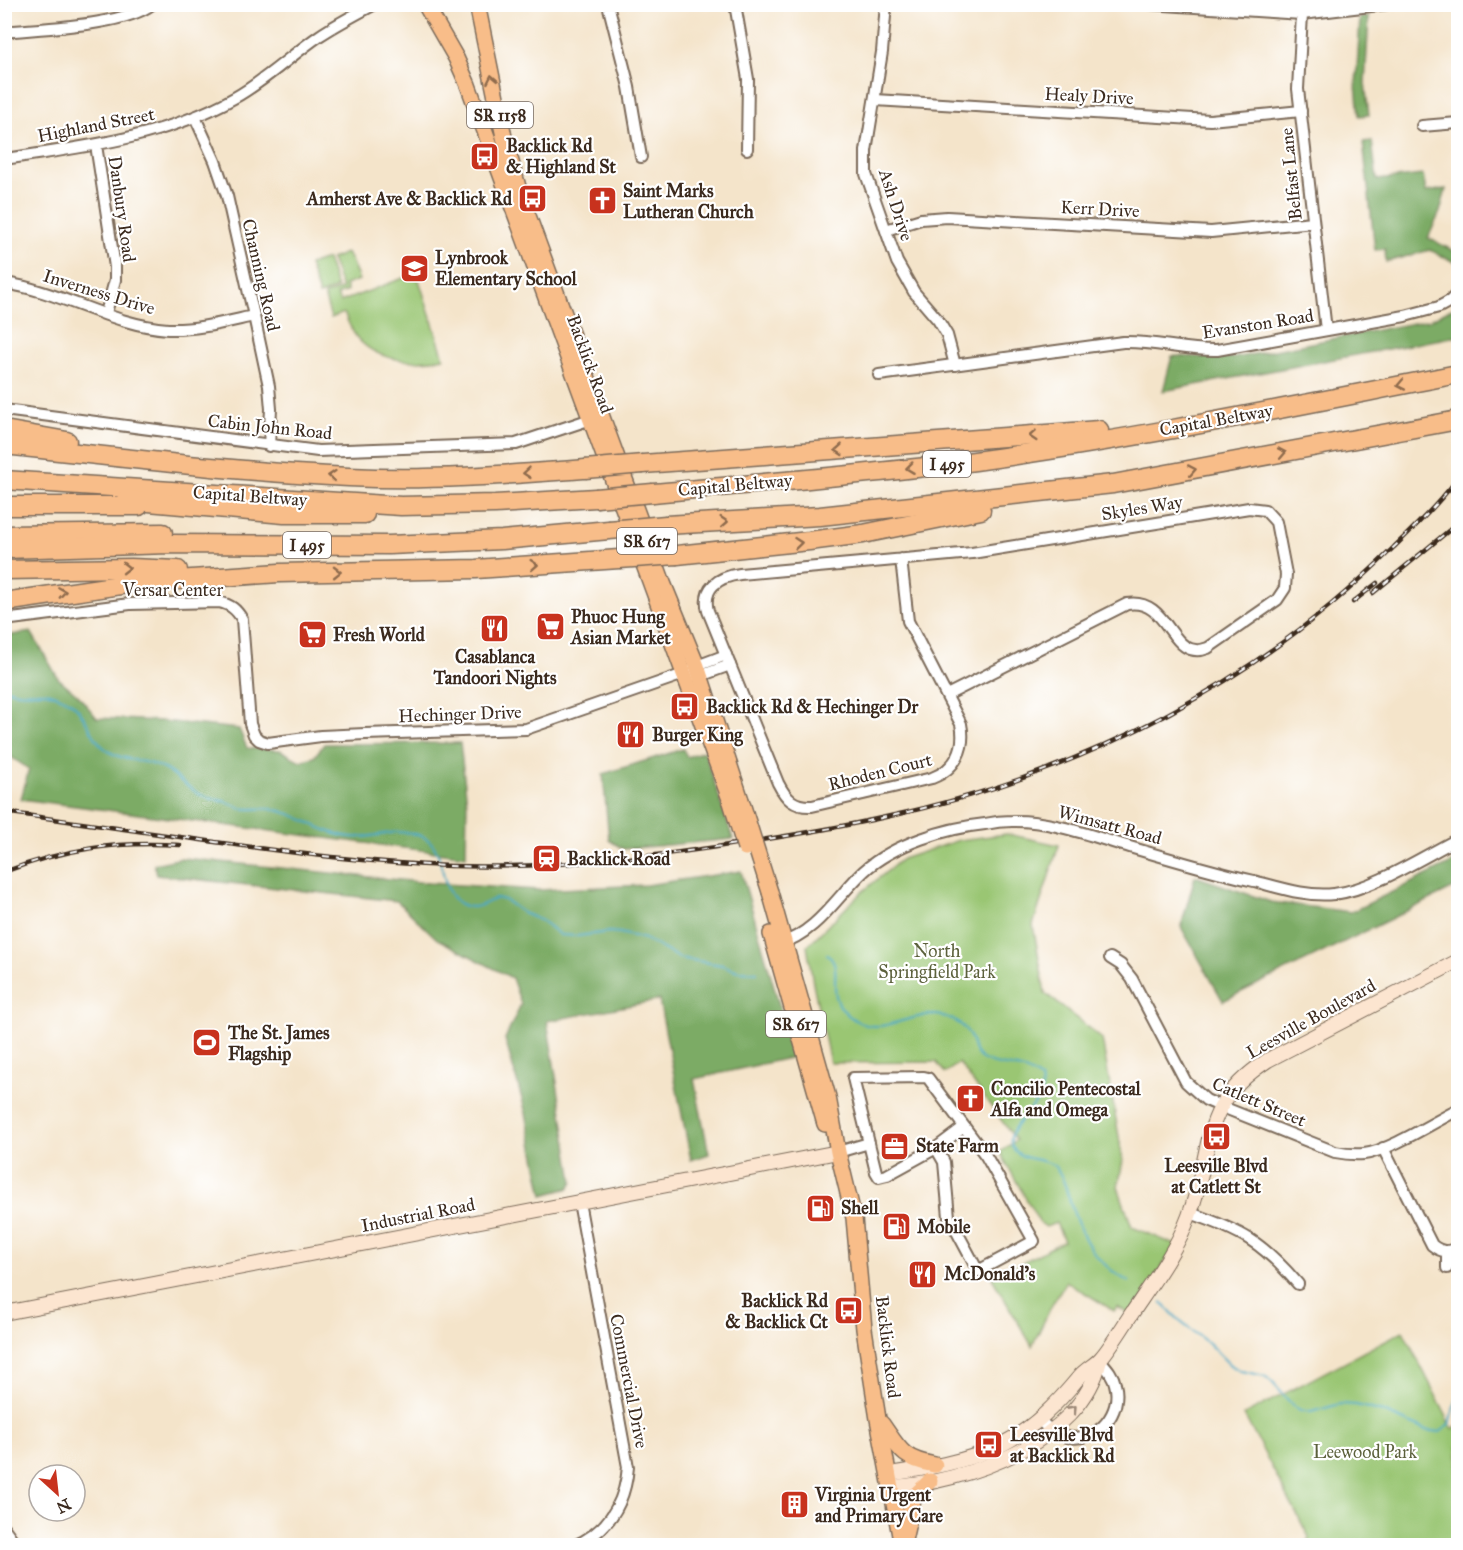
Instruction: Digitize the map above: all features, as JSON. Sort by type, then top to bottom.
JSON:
[{"type":"highway","name":"Capital Beltway","points":[[4,480],[174,498],[401,506],[495,504],[596,498],[881,472],[975,460],[1238,416],[1458,374]]},
{"type":"highway","points":[[4,445],[232,468],[347,477],[411,478],[499,475],[1064,433],[1238,416]]},
{"type":"highway","name":"Capital Beltway","points":[[4,549],[170,544],[389,545],[502,540],[666,525],[820,516],[1113,484],[1458,420]]},
{"type":"highway","points":[[4,430],[232,468]]},
{"type":"highway","points":[[4,467],[52,472],[174,498]]},
{"type":"highway","points":[[4,602],[134,583],[279,573],[476,569],[677,555],[809,542],[863,534],[1113,484]]},
{"type":"highway","points":[[4,492],[147,501],[174,498]]},
{"type":"highway","points":[[4,506],[174,498]]},
{"type":"highway","points":[[4,525],[130,532]]},
{"type":"highway","points":[[4,535],[130,532],[415,534],[609,530]]},
{"type":"highway","points":[[4,570],[131,568],[279,573]]},
{"type":"main road","name":"Backlick Road","points":[[425,4],[468,85],[694,672],[765,893],[780,944],[819,1105],[838,1152],[854,1218],[864,1329],[878,1419],[903,1545]]},
{"type":"main road","name":"Backlick Road","points":[[477,4],[504,136],[515,177],[595,418]]},
{"type":"main road","points":[[878,1419],[907,1456],[919,1462],[935,1465]]},
{"type":"main road","points":[[903,1545],[914,1496],[930,1481]]},
{"type":"street","points":[[4,32],[112,20],[134,15],[152,4]]},
{"type":"street","name":"Highland Street","points":[[4,159],[96,145],[154,132],[195,117],[253,87],[353,9],[375,4]]},
{"type":"street","points":[[608,4],[629,87],[641,157]]},
{"type":"street","points":[[735,4],[748,79],[747,149]]},
{"type":"street","name":"Ash Drive","points":[[885,4],[882,52],[865,167],[869,184],[906,280],[941,324],[947,335],[955,364]]},
{"type":"street","points":[[1149,4],[1302,14],[1388,4]]},
{"type":"street","name":"Belfast Lane","points":[[1302,14],[1298,88],[1326,330]]},
{"type":"street","name":"Healy Drive","points":[[874,100],[1210,120],[1301,111]]},
{"type":"street","name":"Channing Road","points":[[195,117],[215,161],[226,196],[254,316],[269,386],[271,409],[269,446]]},
{"type":"street","points":[[1422,126],[1458,123]]},
{"type":"street","name":"Danbury Road","points":[[96,145],[115,267],[115,280],[106,313]]},
{"type":"street","name":"Kerr Drive","points":[[886,230],[921,219],[948,217],[1210,232],[1313,222]]},
{"type":"street","name":"Inverness Drive","points":[[4,283],[51,293],[132,322],[167,329],[206,326],[254,316]]},
{"type":"street","name":"Evanston Road","points":[[879,375],[1123,342],[1217,350],[1405,316],[1438,307],[1450,301],[1458,293]]},
{"type":"street","name":"Cabin John Road","points":[[4,410],[318,451],[509,445],[527,442],[595,418]]},
{"type":"street","name":"Skyles Way","points":[[728,660],[706,603],[709,589],[718,581],[740,574],[972,553],[1258,507],[1265,510],[1276,522],[1286,574],[1283,593],[1277,600],[1208,648],[1189,649],[1150,607],[1136,603],[1127,604],[947,695]]},
{"type":"street","name":"Rhoden Court","points":[[728,660],[778,783],[790,801],[801,806],[812,806],[932,778],[945,772],[958,756],[963,738],[961,723],[908,621],[902,560]]},
{"type":"street","name":"Versar Center","points":[[4,620],[130,604],[219,602],[230,604],[238,611],[242,619],[250,724],[254,735],[259,740],[268,742],[299,740]]},
{"type":"street","points":[[694,672],[728,660]]},
{"type":"street","name":"Hechinger Drive","points":[[299,740],[321,736],[526,729],[694,672]]},
{"type":"street","name":"Wimsatt Road","points":[[780,944],[797,937],[815,923],[865,870],[894,850],[915,841],[981,824],[1012,820],[1060,827],[1233,878],[1296,892],[1316,894],[1335,894],[1362,887],[1458,839]]},
{"type":"street","name":"Catlett Street","points":[[1110,958],[1121,965],[1132,979],[1186,1082],[1206,1100],[1335,1152],[1363,1154],[1383,1149],[1458,1110]]},
{"type":"street","name":"Leesville Boulevard","points":[[890,1480],[930,1481],[961,1475],[996,1463],[1052,1431],[1093,1385],[1100,1360],[1168,1258],[1190,1213],[1209,1136],[1220,1106],[1242,1079],[1268,1060],[1458,961]]},
{"type":"street","points":[[936,1148],[944,1161],[949,1216],[978,1271],[1034,1241],[986,1156],[928,1078],[853,1078],[879,1177],[936,1148],[964,1127]]},
{"type":"street","points":[[838,1152],[869,1143]]},
{"type":"street","points":[[1383,1149],[1432,1245],[1438,1250],[1447,1252],[1458,1248]]},
{"type":"street","name":"Industrial Road","points":[[4,1312],[838,1152]]},
{"type":"street","name":"Commercial Drive","points":[[574,1545],[594,1535],[617,1509],[625,1490],[628,1467],[579,1202]]},
{"type":"street","points":[[1190,1213],[1232,1228],[1252,1239],[1298,1284]]},
{"type":"street","points":[[1446,1268],[1447,1252]]},
{"type":"street","points":[[1040,1421],[1052,1431],[1068,1437],[1080,1437],[1097,1431],[1110,1419],[1116,1402],[1116,1389],[1111,1374],[1100,1360]]},
{"type":"street","name":"Leesville Boulevard","points":[[890,1480],[935,1465],[984,1453],[999,1446],[1040,1421],[1061,1400],[1081,1374],[1100,1360]]},
{"type":"street","points":[[4,1528],[17,1545]]},
{"type":"green space","points":[[1369,17],[1365,83],[1369,115],[1359,116],[1356,85],[1360,18]]},
{"type":"green space","points":[[1372,141],[1377,180],[1423,175],[1426,192],[1446,189],[1440,212],[1428,238],[1458,253],[1458,264],[1430,250],[1386,262],[1385,249],[1375,250],[1363,142]]},
{"type":"green space","points":[[346,253],[359,280],[345,285],[347,291],[337,295],[340,302],[411,275],[419,280],[444,358],[410,361],[387,357],[376,353],[358,339],[344,313],[331,318],[324,295],[342,289],[331,259]]},
{"type":"green space","points":[[327,259],[337,288],[319,295],[309,265]]},
{"type":"green space","points":[[1458,305],[1458,336],[1163,391],[1172,356],[1234,358],[1429,320]]},
{"type":"green space","points":[[31,632],[58,678],[78,695],[97,718],[162,721],[239,729],[247,748],[280,750],[300,761],[314,757],[324,744],[460,743],[467,803],[466,856],[21,799],[29,769],[5,753],[5,636]]},
{"type":"green space","points":[[683,749],[687,757],[704,751],[733,839],[623,849],[609,840],[603,774]]},
{"type":"green space","name":"North Springfield Park","points":[[1007,834],[1059,845],[1033,925],[1045,993],[1102,1039],[1123,1160],[1118,1187],[1132,1227],[1176,1245],[1131,1315],[1117,1307],[1114,1311],[1066,1281],[1032,1346],[992,1278],[1064,1241],[1056,1223],[1046,1227],[1039,1222],[1000,1152],[1016,1140],[959,1063],[945,1073],[936,1062],[830,1063],[807,946],[862,892],[902,859],[959,840]]},
{"type":"green space","points":[[182,858],[429,883],[539,890],[646,885],[741,871],[794,1057],[694,1079],[709,1154],[691,1160],[659,1000],[547,1021],[573,1181],[569,1188],[543,1195],[526,1113],[505,1039],[521,1004],[512,978],[437,939],[397,901],[156,875],[154,864]]},
{"type":"green space","points":[[1458,860],[1458,886],[1223,1001],[1181,927],[1195,876],[1271,902],[1351,912]]},
{"type":"green space","name":"Leewood Park","points":[[1403,1331],[1453,1429],[1458,1426],[1458,1545],[1306,1545],[1309,1537],[1244,1415]]},
{"type":"waterway","points":[[4,688],[19,692],[44,692],[67,700],[77,708],[97,741],[108,751],[123,758],[160,767],[204,796],[229,802],[244,809],[282,811],[331,832],[352,837],[401,832],[419,835],[429,841],[436,850],[446,885],[451,895],[459,903],[474,907],[496,898],[505,900],[523,913],[542,921],[560,935],[620,933],[645,939],[679,958],[722,965],[738,971],[757,972]]},
{"type":"waterway","points":[[827,954],[833,960],[835,967],[835,993],[838,1002],[844,1011],[855,1020],[865,1025],[875,1026],[925,1015],[947,1017],[966,1029],[979,1057],[996,1064],[1018,1068],[1034,1074],[1041,1080],[1042,1089],[1039,1098],[1011,1135],[1014,1150],[1025,1157],[1046,1162],[1057,1169],[1086,1242],[1108,1268],[1129,1282]]},
{"type":"waterway","points":[[1162,1303],[1230,1365],[1241,1371],[1265,1376],[1292,1405],[1300,1410],[1311,1412],[1340,1404],[1356,1405],[1383,1412],[1426,1430],[1440,1432],[1450,1425],[1458,1398]]},
{"type":"railway","points":[[4,812],[332,857],[420,865],[525,866],[674,853],[783,837],[922,809],[990,789],[1075,758],[1174,711],[1221,683],[1267,653],[1354,585],[1419,522],[1458,478]]},
{"type":"railway","points":[[1373,593],[1458,523]]},
{"type":"railway","points":[[1353,602],[1377,583]]},
{"type":"railway","points":[[4,872],[90,848],[134,844],[180,845]]},
{"type":"place","name":"Backlick Rd & Highland St","points":[[485,156]]},
{"type":"place","name":"Amherst Ave & Backlick Rd","points":[[533,199]]},
{"type":"place","name":"Saint Marks Lutheran Church","points":[[602,201]]},
{"type":"place","name":"Lynbrook Elementary School","points":[[414,268]]},
{"type":"place","name":"Phuoc Hung Asian Market","points":[[550,627]]},
{"type":"place","name":"Casablanca Tandoori Nights","points":[[495,628]]},
{"type":"place","name":"Fresh World","points":[[312,635]]},
{"type":"place","name":"Backlick Rd & Hechinger Dr","points":[[685,707]]},
{"type":"place","name":"Burger King","points":[[631,735]]},
{"type":"place","name":"Backlick Road","points":[[546,859]]},
{"type":"place","name":"The St. James Flagship","points":[[207,1043]]},
{"type":"place","name":"Concilio Pentecostal Alfa and Omega","points":[[970,1099]]},
{"type":"place","name":"Leesville Blvd at Catlett St","points":[[1216,1137]]},
{"type":"place","name":"State Farm","points":[[895,1146]]},
{"type":"place","name":"Shell","points":[[820,1208]]},
{"type":"place","name":"Mobile","points":[[896,1227]]},
{"type":"place","name":"McDonald's","points":[[923,1274]]},
{"type":"place","name":"Backlick Rd & Backlick Ct","points":[[849,1311]]},
{"type":"place","name":"Leesville Blvd at Backlick Rd","points":[[989,1445]]},
{"type":"place","name":"Virginia Urgent and Primary Care","points":[[794,1505]]}]
